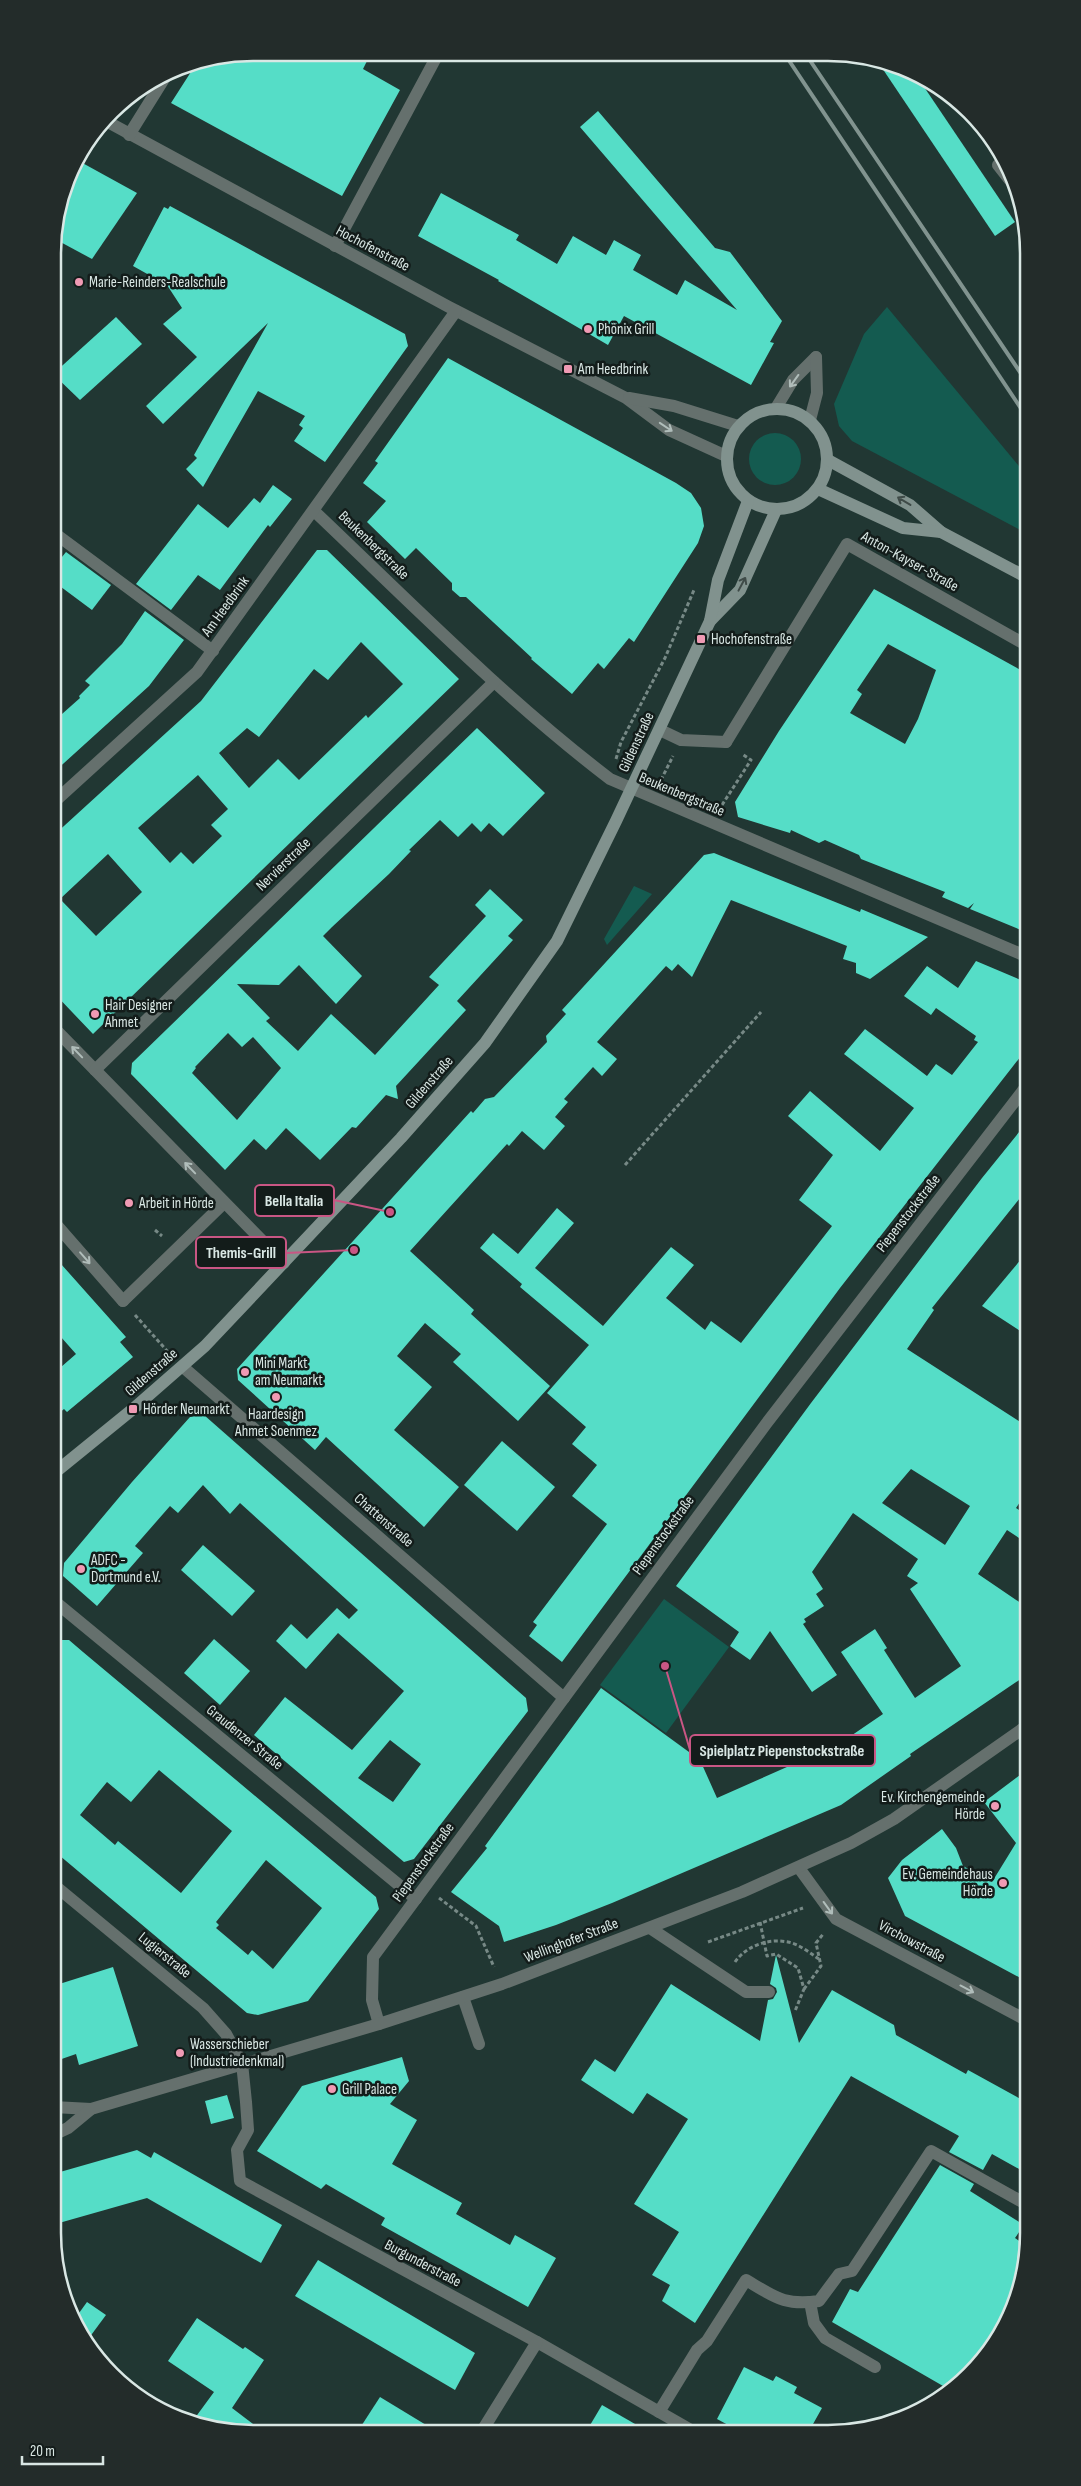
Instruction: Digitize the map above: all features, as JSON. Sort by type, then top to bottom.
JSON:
[{"type":"main road","points":[[776,408],[797,412],[810,420],[820,432],[826,445],[828,460],[826,473],[818,489],[804,502],[794,507],[776,510],[761,507],[748,501],[734,485],[728,471],[726,456],[730,440],[738,426],[752,414],[776,408]]},
{"type":"main road","points":[[828,460],[910,504],[941,532],[1020,574]]},
{"type":"main road","points":[[818,489],[904,528],[941,532]]},
{"type":"main road","name":"Gildenstraße","points":[[61,1467],[183,1366],[284,1263],[401,1138],[485,1043],[557,941],[631,790],[710,620],[718,580],[748,501]]},
{"type":"main road","name":"Gildenstraße","points":[[710,620],[740,590],[776,510]]},
{"type":"street","points":[[335,246],[434,61]]},
{"type":"street","points":[[129,135],[160,85]]},
{"type":"street","name":"Hochofenstraße","points":[[111,124],[456,311],[626,398],[669,430],[726,456]]},
{"type":"street","name":"Am Heedbrink","points":[[61,796],[197,672],[456,311]]},
{"type":"street","points":[[776,408],[793,380],[816,356],[818,393],[810,420]]},
{"type":"street","name":"Hochofenstraße","points":[[626,398],[674,406],[738,426]]},
{"type":"street","name":"Beukenbergstraße","points":[[314,511],[494,682],[568,747],[610,780],[1020,954]]},
{"type":"street","name":"Am Heedbrink","points":[[61,538],[213,651]]},
{"type":"street","name":"Anton-Kayser-Straße","points":[[726,742],[847,544],[1020,641]]},
{"type":"street","name":"Nervierstraße","points":[[94,1070],[494,682]]},
{"type":"street","points":[[660,730],[681,740],[726,742]]},
{"type":"street","points":[[61,1035],[284,1263]]},
{"type":"street","name":"Piepenstockstraße","points":[[379,2024],[372,2000],[373,1957],[766,1424],[1020,1094]]},
{"type":"street","points":[[61,1230],[123,1301],[224,1203]]},
{"type":"street","name":"Chattenstraße","points":[[183,1366],[564,1698]]},
{"type":"street","name":"Graudenzer Straße","points":[[61,1609],[416,1899]]},
{"type":"street","name":"Wellinghofer Straße","points":[[61,2131],[68,2128],[91,2110],[242,2063],[379,2024],[502,1984],[650,1928],[799,1868],[851,1843],[894,1819],[1020,1732]]},
{"type":"street","name":"Virchowstraße","points":[[799,1868],[836,1920],[1020,2017]]},
{"type":"street","name":"Lugierstraße","points":[[61,1891],[203,2008],[226,2034],[242,2063]]},
{"type":"street","points":[[650,1928],[746,1992],[769,1992]]},
{"type":"street","points":[[463,1997],[479,2044]]},
{"type":"street","name":"Burgunderstraße","points":[[242,2063],[248,2130],[237,2150],[240,2181],[537,2342],[682,2425]]},
{"type":"street","name":"Wellinghofer Straße","points":[[61,2108],[91,2110]]},
{"type":"street","points":[[660,2412],[697,2350],[707,2341],[746,2280],[780,2300],[800,2304],[819,2301],[840,2274],[852,2271],[931,2151],[1020,2201]]},
{"type":"street","points":[[810,2302],[814,2323],[825,2338],[875,2367]]},
{"type":"street","points":[[486,2425],[537,2342]]},
{"type":"path","points":[[610,780],[621,742],[665,658],[698,581]]},
{"type":"path","points":[[710,823],[751,760],[726,742]]},
{"type":"path","points":[[625,1165],[761,1012]]},
{"type":"path","points":[[123,1301],[170,1354]]},
{"type":"path","points":[[162,1360],[177,1347]]},
{"type":"path","points":[[425,1886],[476,1926],[502,1984]]},
{"type":"path","points":[[684,1951],[760,1922],[806,1908]]},
{"type":"path","points":[[795,2010],[804,1989],[821,1966],[816,1943],[836,1920]]},
{"type":"path","points":[[760,1922],[767,1956],[776,1954],[798,1968],[804,1989]]},
{"type":"path","points":[[764,1943],[789,1942],[819,1959]]},
{"type":"green space","points":[[887,307],[1020,467],[1020,530],[852,441],[839,426],[834,404],[864,334]]},
{"type":"green space","points":[[775,433],[789,437],[797,445],[801,459],[797,473],[789,481],[775,485],[761,481],[753,473],[749,459],[753,445],[761,437]]},
{"type":"green space","points":[[634,886],[652,894],[607,945],[604,939]]},
{"type":"green space","points":[[664,1599],[729,1647],[666,1733],[600,1685]]},
{"type":"building","points":[[253,61],[367,61],[363,69],[400,90],[342,196],[171,103],[192,71],[228,63]]},
{"type":"building","points":[[883,69],[924,87],[1015,222],[995,236]]},
{"type":"building","points":[[598,111],[715,248],[730,252],[782,321],[770,342],[774,343],[751,385],[624,316],[608,345],[499,280],[418,236],[441,193],[519,235],[516,240],[557,264],[573,236],[606,255],[614,240],[641,255],[633,270],[677,295],[685,280],[737,310],[580,127]]},
{"type":"building","points":[[83,164],[137,193],[92,259],[62,243],[65,216],[71,191]]},
{"type":"building","points":[[170,206],[405,334],[408,346],[325,462],[294,441],[303,428],[299,425],[305,416],[258,391],[203,487],[186,469],[197,458],[194,455],[268,323],[163,424],[146,406],[197,357],[163,324],[182,308],[167,285],[133,266],[164,207],[168,209]]},
{"type":"building","points":[[116,317],[142,344],[80,400],[61,382],[61,367]]},
{"type":"building","points":[[448,358],[676,483],[691,493],[701,508],[704,526],[698,543],[634,642],[629,638],[604,669],[598,663],[572,694],[531,659],[466,597],[460,597],[452,590],[452,583],[416,548],[405,559],[367,522],[386,501],[363,483],[378,463],[375,461]]},
{"type":"building","points":[[273,485],[292,499],[270,527],[268,525],[220,590],[198,575],[171,610],[136,584],[198,504],[228,528],[254,498],[260,503]]},
{"type":"building","points":[[317,550],[327,550],[459,679],[93,1034],[61,1000],[61,900],[96,936],[142,892],[108,854],[61,898],[61,829],[201,701]],"holes":[[[361,642],[403,684],[368,718],[366,715],[299,780],[278,759],[249,788],[219,753],[247,728],[259,737],[314,669],[328,680]],[[198,775],[228,809],[211,825],[222,836],[193,864],[181,852],[170,863],[138,828]]]},
{"type":"building","points":[[66,552],[111,585],[92,610],[61,587],[61,558]]},
{"type":"building","points":[[874,589],[1020,670],[1020,930],[970,909],[974,903],[968,908],[942,897],[945,892],[861,859],[859,855],[825,840],[819,843],[791,830],[790,833],[738,817],[735,802],[779,731]],"holes":[[[888,644],[936,670],[918,719],[905,744],[850,713],[862,694],[857,690]]]},
{"type":"building","points":[[145,611],[184,640],[149,686],[61,766],[61,715],[80,698],[79,696],[90,685],[85,681],[122,644]]},
{"type":"building","points":[[477,728],[545,793],[503,836],[489,823],[481,832],[472,823],[458,837],[440,820],[409,850],[411,851],[389,874],[323,936],[362,976],[336,1004],[299,965],[279,985],[237,984],[270,1018],[266,1021],[298,1051],[331,1014],[375,1055],[439,985],[429,977],[486,916],[475,905],[490,889],[523,920],[508,936],[513,940],[457,1001],[466,1010],[396,1086],[398,1099],[386,1095],[356,1128],[352,1127],[320,1160],[286,1128],[266,1150],[254,1139],[225,1170],[131,1074],[132,1063]],"holes":[[[228,1033],[242,1047],[253,1037],[281,1068],[237,1120],[192,1073],[195,1067]]]},
{"type":"building","points":[[714,853],[860,912],[861,909],[928,937],[870,979],[856,973],[856,963],[843,959],[847,946],[731,900],[692,977],[678,964],[672,971],[666,966],[597,1042],[617,1059],[602,1076],[593,1067],[564,1099],[568,1102],[555,1117],[565,1126],[544,1150],[522,1131],[509,1146],[507,1144],[410,1251],[474,1310],[471,1314],[550,1386],[518,1421],[453,1362],[461,1354],[425,1323],[397,1356],[432,1387],[394,1430],[459,1487],[424,1527],[326,1437],[315,1450],[238,1380],[237,1369],[471,1111],[473,1113],[485,1099],[494,1097],[547,1042],[546,1036],[566,1014],[562,1010],[704,855]]},
{"type":"building","points":[[976,961],[1020,980],[1020,1057],[840,1288],[562,1662],[529,1636],[537,1625],[533,1622],[607,1524],[572,1496],[597,1465],[572,1444],[586,1427],[547,1393],[589,1345],[520,1287],[522,1284],[480,1248],[493,1233],[518,1254],[557,1208],[574,1223],[535,1268],[603,1326],[671,1247],[694,1265],[666,1298],[705,1330],[711,1321],[741,1343],[832,1226],[799,1200],[833,1155],[788,1116],[810,1091],[880,1151],[914,1108],[844,1054],[865,1029],[927,1076],[936,1064],[952,1075],[978,1042],[974,1040],[976,1036],[936,1008],[931,1015],[904,996],[927,966],[958,988]]},
{"type":"building","points":[[1020,1131],[1020,1198],[932,1308],[934,1310],[907,1349],[1020,1422],[1020,1502],[1016,1508],[1020,1511],[1020,1539],[1007,1530],[978,1574],[1020,1603],[1020,1679],[910,1754],[911,1756],[841,1805],[612,1903],[556,1925],[504,1942],[499,1926],[451,1892],[487,1848],[485,1846],[601,1688],[700,1760],[717,1798],[839,1744],[883,1714],[841,1652],[875,1629],[887,1648],[884,1650],[915,1698],[961,1666],[910,1589],[918,1583],[907,1576],[918,1559],[853,1513],[812,1572],[823,1589],[816,1594],[824,1606],[804,1619],[806,1622],[803,1624],[837,1675],[812,1692],[770,1631],[750,1660],[730,1646],[739,1632],[676,1586],[811,1403]],"holes":[[[911,1469],[970,1506],[945,1545],[882,1503]]]},
{"type":"building","points":[[1020,1261],[1020,1331],[982,1306]]},
{"type":"building","points":[[61,1264],[126,1337],[120,1342],[133,1357],[67,1412],[64,1409],[61,1411],[61,1367],[76,1354],[61,1337]]},
{"type":"building","points":[[204,1415],[526,1698],[528,1711],[414,1859],[404,1862],[254,1735],[285,1697],[352,1750],[404,1691],[338,1633],[306,1669],[276,1641],[291,1624],[307,1639],[337,1608],[349,1619],[358,1610],[240,1503],[230,1514],[203,1485],[178,1513],[170,1506],[135,1546],[143,1553],[97,1606],[63,1576],[64,1563],[190,1417]],"holes":[[[390,1740],[421,1764],[393,1802],[358,1778]]]},
{"type":"building","points":[[502,1441],[555,1487],[517,1531],[464,1485]]},
{"type":"building","points":[[203,1545],[255,1591],[232,1616],[181,1570]]},
{"type":"building","points":[[214,1639],[250,1671],[220,1705],[184,1673]]},
{"type":"building","points":[[61,1640],[69,1640],[376,1897],[379,1909],[308,2001],[258,2015],[247,2013],[61,1857]],"holes":[[[159,1770],[232,1831],[181,1893],[118,1841],[115,1845],[80,1815],[107,1782],[131,1802]],[[266,1860],[322,1908],[273,1969],[252,1950],[248,1955],[216,1928],[219,1925],[216,1922]]]},
{"type":"building","points":[[1020,1775],[1020,1978],[905,1916],[888,1878],[902,1860],[942,1829],[956,1848],[963,1866],[992,1882],[1016,1843],[984,1802]]},
{"type":"building","points":[[776,1955],[799,2043],[832,1990],[894,2025],[896,2035],[966,2074],[968,2070],[1020,2099],[1020,2170],[992,2154],[983,2170],[949,2152],[959,2136],[851,2076],[695,2323],[662,2301],[670,2285],[652,2275],[679,2232],[634,2204],[688,2119],[647,2093],[633,2114],[581,2080],[595,2059],[615,2072],[671,1984],[760,2041],[768,2000],[773,1999],[777,1992],[776,1988],[770,1984]]},
{"type":"building","points":[[113,1967],[138,2046],[79,2065],[76,2054],[61,2059],[61,1983]]},
{"type":"building","points":[[402,2057],[409,2081],[390,2104],[417,2120],[392,2164],[462,2203],[456,2214],[510,2245],[515,2235],[556,2258],[528,2307],[381,2225],[385,2218],[326,2184],[321,2189],[257,2151],[302,2086]]},
{"type":"building","points":[[227,2095],[234,2118],[211,2124],[205,2101]]},
{"type":"building","points":[[137,2150],[151,2158],[154,2152],[282,2225],[261,2263],[147,2198],[61,2222],[61,2172]]},
{"type":"building","points":[[940,2165],[974,2184],[970,2191],[1020,2222],[1020,2231],[1015,2238],[1019,2241],[1016,2270],[1010,2295],[1000,2318],[980,2350],[964,2369],[943,2386],[832,2322],[850,2289],[858,2292]]},
{"type":"building","points":[[318,2260],[475,2353],[455,2390],[295,2296]]},
{"type":"building","points":[[87,2302],[106,2315],[91,2335],[79,2313]]},
{"type":"building","points":[[197,2318],[243,2349],[245,2347],[264,2360],[232,2408],[254,2425],[228,2423],[196,2416],[214,2392],[168,2361]]},
{"type":"building","points":[[744,2367],[773,2381],[776,2376],[797,2387],[794,2393],[822,2408],[812,2425],[728,2425],[717,2419]]},
{"type":"building","points":[[380,2397],[426,2425],[362,2425]]},
{"type":"building","points":[[602,2405],[637,2425],[590,2425]]},
{"type":"railway","points":[[789,61],[1020,407]]},
{"type":"railway","points":[[810,61],[1020,372]]},
{"type":"place","name":"Marie-Reinders-Realschule","points":[[79,282]]},
{"type":"place","name":"Phönix Grill","points":[[588,329]]},
{"type":"place","name":"Am Heedbrink","points":[[568,369]]},
{"type":"place","name":"Hochofenstraße","points":[[701,639]]},
{"type":"place","name":"Hair Designer Ahmet","points":[[95,1014]]},
{"type":"place","name":"Arbeit in Hörde","points":[[129,1203]]},
{"type":"place","name":"Bella Italia","points":[[390,1212]]},
{"type":"place","name":"Themis-Grill","points":[[354,1250]]},
{"type":"place","name":"Mini Markt am Neumarkt","points":[[245,1372]]},
{"type":"place","name":"Haardesign Ahmet Soenmez","points":[[276,1397]]},
{"type":"place","name":"Hörder Neumarkt","points":[[133,1409]]},
{"type":"place","name":"ADFC - Dortmund e.V.","points":[[81,1569]]},
{"type":"place","name":"Spielplatz Piepenstockstraße","points":[[665,1666]]},
{"type":"place","name":"Ev. Kirchengemeinde Hörde","points":[[995,1806]]},
{"type":"place","name":"Ev. Gemeindehaus Hörde","points":[[1003,1883]]},
{"type":"place","name":"Wasserschieber (Industriedenkmal)","points":[[180,2053]]},
{"type":"place","name":"Grill Palace","points":[[332,2089]]}]
